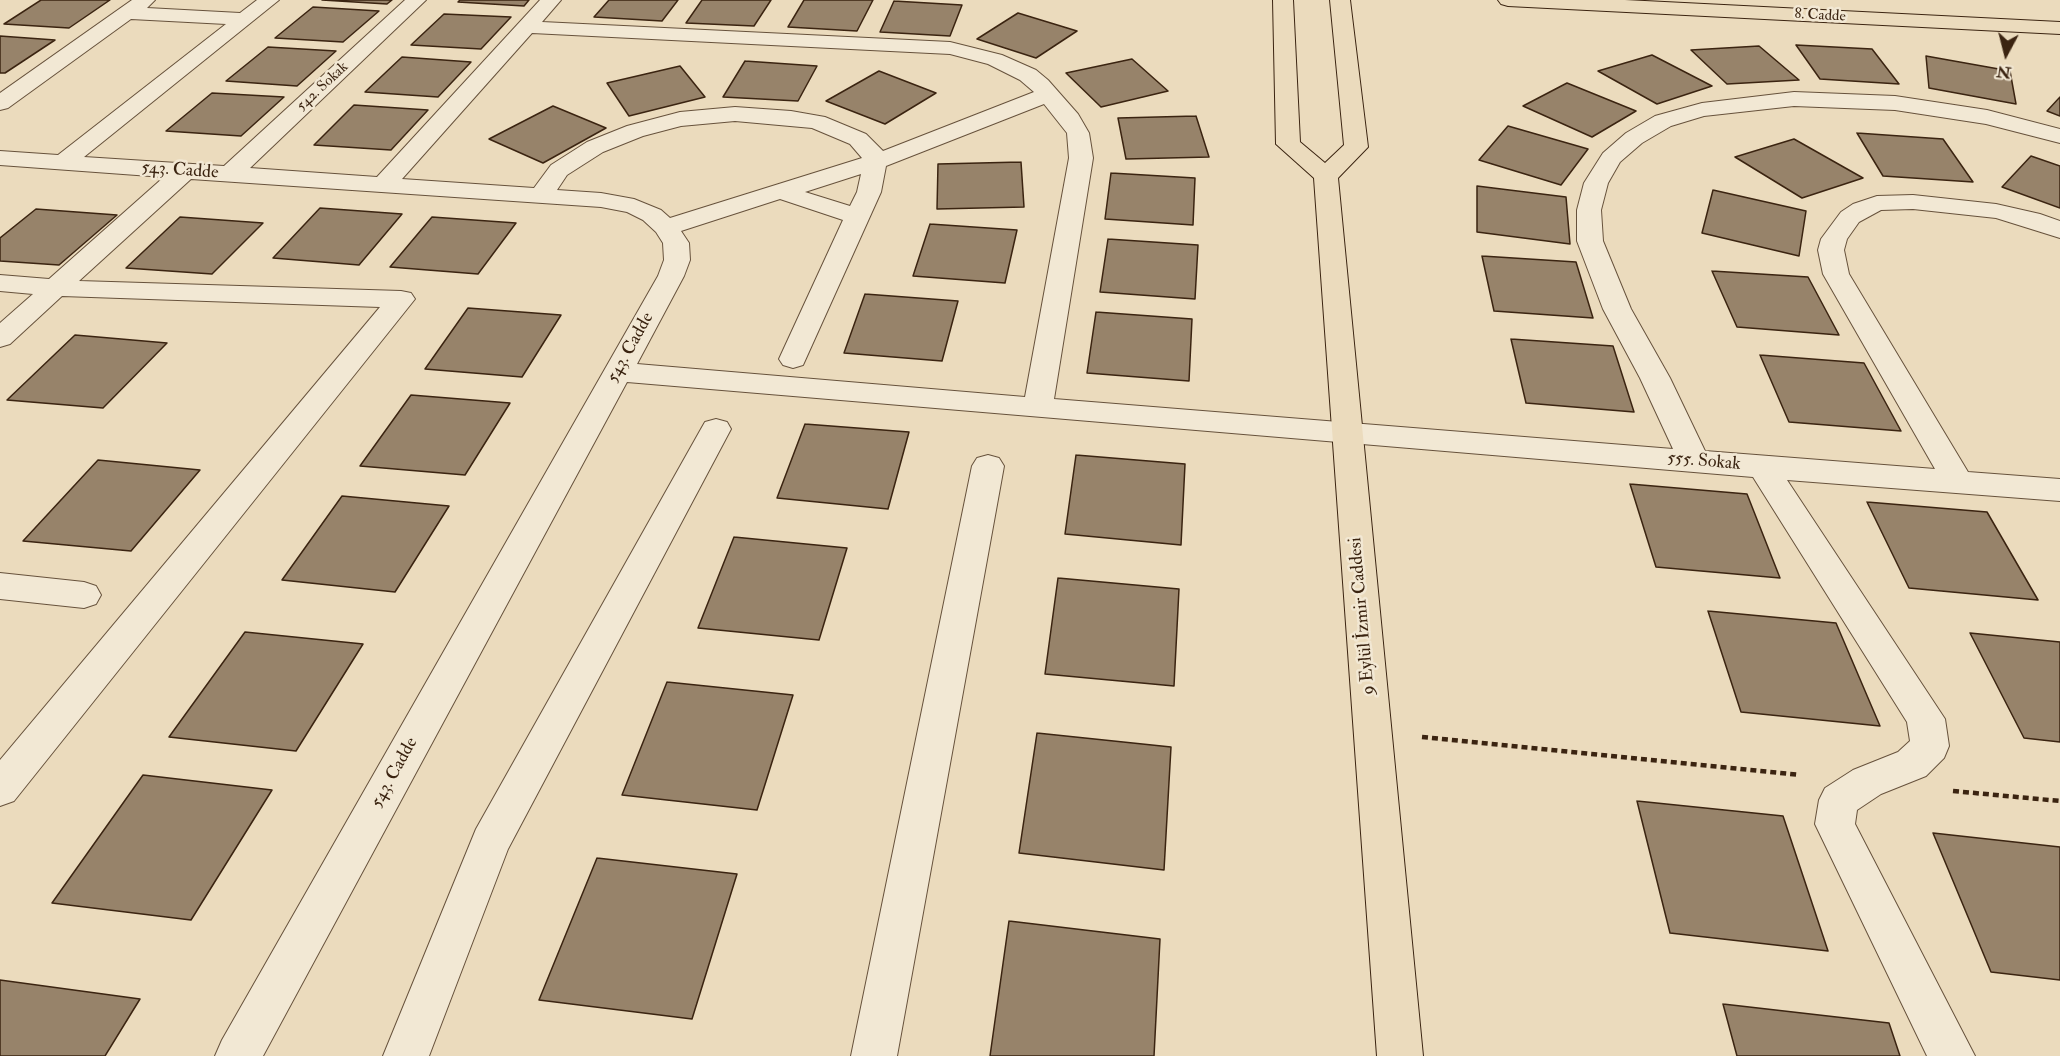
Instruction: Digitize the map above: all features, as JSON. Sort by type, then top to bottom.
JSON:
[{"type":"main road","points":[[1283,0],[1288,144],[1326,176],[1356,147],[1340,0]]},
{"type":"main road","name":"8. Cadde","points":[[1508,0],[2060,28]]},
{"type":"main road","name":"9 Eylül İzmir Caddesi","points":[[1326,176],[1400,1056]]},
{"type":"street","points":[[0,103],[145,0]]},
{"type":"street","points":[[62,163],[269,0]]},
{"type":"street","name":"542. Sokak","points":[[230,174],[416,0]]},
{"type":"street","points":[[383,184],[551,0]]},
{"type":"street","points":[[127,13],[244,19]]},
{"type":"street","points":[[526,27],[964,50],[1013,67],[1028,75],[1049,94],[1070,119],[1078,134],[1081,158],[1038,408]]},
{"type":"street","points":[[666,227],[875,162],[1049,94]]},
{"type":"street","points":[[1694,461],[1655,378],[1617,309],[1590,241],[1589,210],[1596,183],[1611,158],[1634,138],[1663,122],[1702,110],[1794,99],[1895,103],[1988,117],[2060,136]]},
{"type":"street","points":[[541,195],[559,170],[595,147],[657,124],[711,115],[766,115],[817,122],[858,139],[871,151],[875,162],[869,192],[793,358]]},
{"type":"street","name":"543. Cadde","points":[[0,158],[619,202],[645,211],[666,227],[676,243],[677,260],[671,276],[238,1056]]},
{"type":"street","points":[[0,338],[184,171]]},
{"type":"street","points":[[779,191],[858,217]]},
{"type":"street","points":[[1958,482],[1836,274],[1832,262],[1834,239],[1850,216],[1876,203],[1948,204],[1996,211],[2031,219],[2060,230]]},
{"type":"street","points":[[0,283],[55,288],[401,299],[0,789]]},
{"type":"street","name":"555. Sokak","points":[[618,372],[1347,434],[2060,490]]},
{"type":"street","points":[[406,1056],[490,842],[716,429]]},
{"type":"street","points":[[874,1056],[988,466]]},
{"type":"street","points":[[1762,466],[1926,719],[1930,746],[1912,764],[1867,782],[1839,801],[1835,824],[1846,851],[1952,1056]]},
{"type":"street","points":[[0,586],[84,595]]},
{"type":"path","points":[[1373,732],[1867,782]]},
{"type":"path","points":[[1946,790],[2060,801]]},
{"type":"building","points":[[41,0],[110,0],[69,28],[4,24]]},
{"type":"building","points":[[322,0],[392,0],[387,4]]},
{"type":"building","points":[[460,0],[529,0],[524,6],[458,2]]},
{"type":"building","points":[[609,0],[678,0],[662,21],[594,17]]},
{"type":"building","points":[[702,0],[771,0],[754,26],[686,23]]},
{"type":"building","points":[[804,0],[873,0],[857,31],[788,27]]},
{"type":"building","points":[[894,1],[962,5],[950,36],[880,32]]},
{"type":"building","points":[[313,7],[379,11],[343,42],[275,38]]},
{"type":"building","points":[[1018,13],[1077,31],[1036,58],[977,39]]},
{"type":"building","points":[[444,14],[511,17],[481,49],[411,45]]},
{"type":"building","points":[[0,36],[55,40],[5,73],[0,73]]},
{"type":"building","points":[[1796,45],[1872,49],[1899,84],[1820,79]]},
{"type":"building","points":[[1759,46],[1799,80],[1727,84],[1691,50]]},
{"type":"building","points":[[268,47],[336,51],[297,86],[226,81]]},
{"type":"building","points":[[1652,55],[1712,86],[1657,104],[1598,71]]},
{"type":"building","points":[[1926,56],[2010,71],[2016,104],[1929,88]]},
{"type":"building","points":[[402,57],[471,62],[438,97],[365,92]]},
{"type":"building","points":[[1132,59],[1168,91],[1101,107],[1066,73]]},
{"type":"building","points":[[745,61],[817,66],[798,101],[723,97]]},
{"type":"building","points":[[680,66],[705,97],[629,116],[607,83]]},
{"type":"building","points":[[879,71],[936,93],[885,124],[826,101]]},
{"type":"building","points":[[1567,83],[1636,111],[1592,137],[1523,106]]},
{"type":"building","points":[[212,93],[284,97],[241,136],[166,131]]},
{"type":"building","points":[[2060,97],[2060,116],[2047,111]]},
{"type":"building","points":[[354,105],[428,110],[391,150],[314,145]]},
{"type":"building","points":[[553,106],[606,128],[543,163],[489,139]]},
{"type":"building","points":[[1196,116],[1209,157],[1126,159],[1118,118]]},
{"type":"building","points":[[1508,126],[1588,149],[1561,185],[1479,160]]},
{"type":"building","points":[[1857,133],[1943,139],[1973,182],[1883,176]]},
{"type":"building","points":[[1794,139],[1863,178],[1802,198],[1735,157]]},
{"type":"building","points":[[2031,156],[2060,166],[2060,208],[2002,187]]},
{"type":"building","points":[[1021,162],[1024,207],[937,209],[938,164]]},
{"type":"building","points":[[1111,173],[1195,178],[1193,225],[1105,219]]},
{"type":"building","points":[[1477,186],[1566,197],[1570,244],[1477,232]]},
{"type":"building","points":[[1713,190],[1806,211],[1799,256],[1702,233]]},
{"type":"building","points":[[320,208],[402,214],[359,265],[273,258]]},
{"type":"building","points":[[36,209],[117,215],[59,265],[0,261],[0,238]]},
{"type":"building","points":[[180,217],[263,223],[212,274],[126,268]]},
{"type":"building","points":[[432,217],[516,223],[478,274],[390,267]]},
{"type":"building","points":[[930,224],[1017,230],[1005,283],[913,276]]},
{"type":"building","points":[[1108,239],[1198,245],[1195,299],[1100,292]]},
{"type":"building","points":[[1482,256],[1576,262],[1593,318],[1494,311]]},
{"type":"building","points":[[1712,271],[1808,277],[1839,335],[1737,327]]},
{"type":"building","points":[[865,294],[958,301],[942,361],[844,353]]},
{"type":"building","points":[[468,308],[561,315],[522,377],[425,369]]},
{"type":"building","points":[[1096,312],[1192,319],[1189,381],[1087,373]]},
{"type":"building","points":[[75,335],[167,343],[103,408],[7,400]]},
{"type":"building","points":[[1511,339],[1613,346],[1634,412],[1526,403]]},
{"type":"building","points":[[1760,355],[1864,363],[1901,431],[1789,422]]},
{"type":"building","points":[[411,395],[510,403],[465,475],[360,466]]},
{"type":"building","points":[[805,424],[909,432],[888,509],[777,498]]},
{"type":"building","points":[[1076,455],[1185,464],[1181,545],[1065,534]]},
{"type":"building","points":[[98,460],[200,470],[131,551],[23,541]]},
{"type":"building","points":[[1630,484],[1747,494],[1780,578],[1656,567]]},
{"type":"building","points":[[342,496],[449,506],[395,592],[282,580]]},
{"type":"building","points":[[1867,502],[1987,512],[2038,600],[1909,588]]},
{"type":"building","points":[[734,537],[847,548],[819,640],[698,628]]},
{"type":"building","points":[[1058,578],[1179,589],[1174,686],[1045,674]]},
{"type":"building","points":[[1708,611],[1836,623],[1880,726],[1741,712]]},
{"type":"building","points":[[245,632],[363,644],[296,751],[169,737]]},
{"type":"building","points":[[1970,633],[2060,642],[2060,742],[2024,738]]},
{"type":"building","points":[[667,682],[793,695],[757,810],[622,795]]},
{"type":"building","points":[[1037,733],[1171,747],[1164,870],[1019,853]]},
{"type":"building","points":[[143,775],[272,790],[191,920],[52,903]]},
{"type":"building","points":[[1637,801],[1783,816],[1828,951],[1670,933]]},
{"type":"building","points":[[1933,833],[2060,847],[2060,980],[1991,972]]},
{"type":"building","points":[[597,858],[737,874],[692,1019],[539,1000]]},
{"type":"building","points":[[1009,921],[1160,939],[1154,1056],[990,1056]]},
{"type":"building","points":[[0,980],[140,999],[105,1056],[0,1056]]},
{"type":"building","points":[[1723,1004],[1889,1023],[1900,1056],[1737,1056]]}]
